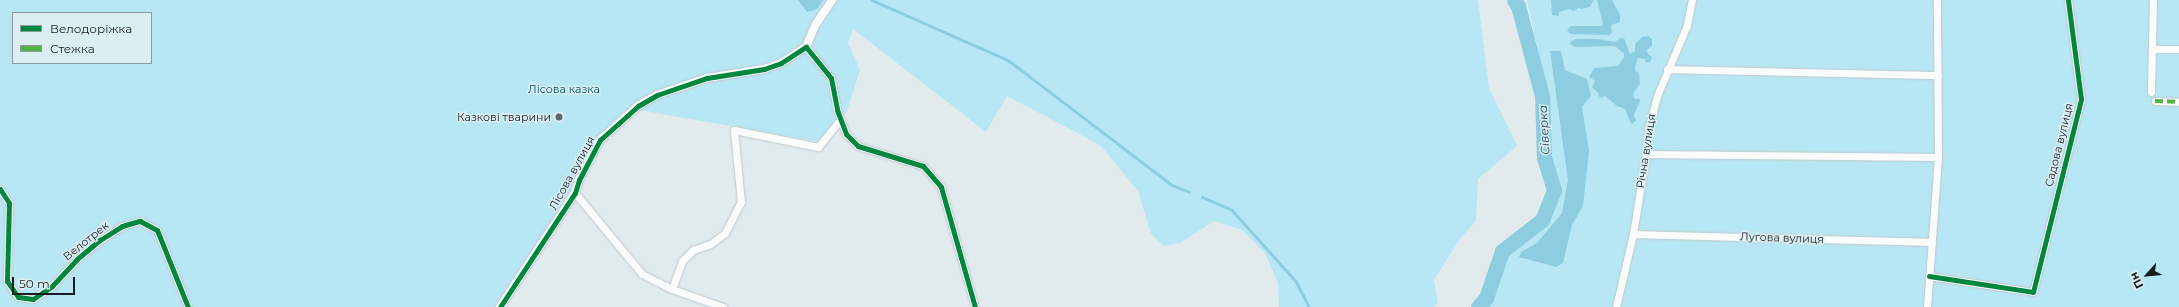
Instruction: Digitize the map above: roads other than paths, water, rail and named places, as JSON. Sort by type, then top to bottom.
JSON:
[{"type":"street","points":[[832,0],[816,24],[806,47],[831,78],[846,134],[858,146],[923,166],[941,187],[975,307]]},
{"type":"street","name":"Річна вулиця","points":[[1616,307],[1633,234],[1646,154],[1648,130],[1657,96],[1667,69],[1687,25],[1692,0]]},
{"type":"street","points":[[1926,307],[1938,157],[1937,0]]},
{"type":"street","name":"Садова вулиця","points":[[1929,276],[2033,292],[2081,98],[2068,0]]},
{"type":"street","points":[[2151,92],[2153,0]]},
{"type":"street","name":"Лісова вулиця","points":[[500,307],[575,193],[579,180],[600,140],[638,106],[657,95],[706,78],[764,69],[781,63],[806,47]]},
{"type":"street","points":[[2152,49],[2179,48]]},
{"type":"street","points":[[1667,69],[1938,76]]},
{"type":"street","points":[[2156,101],[2179,102]]},
{"type":"street","points":[[672,289],[682,261],[693,250],[710,244],[725,233],[741,202],[734,130],[818,147],[841,119]]},
{"type":"street","points":[[1646,154],[1938,157]]},
{"type":"street","name":"Велотрек","points":[[0,189],[9,203],[7,281],[18,297],[33,299],[52,286],[77,259],[100,240],[122,226],[140,221],[157,230],[188,307]]},
{"type":"street","points":[[575,193],[642,274],[672,289],[723,307]]},
{"type":"street","name":"Лугова вулиця","points":[[1633,234],[1932,242]]},
{"type":"waterway","points":[[872,0],[1008,60],[1172,185],[1189,192]]},
{"type":"waterway","name":"Сіверка","points":[[1478,307],[1486,298],[1502,251],[1542,220],[1554,190],[1544,158],[1542,96],[1518,6],[1514,0]]},
{"type":"waterway","points":[[1202,197],[1232,210],[1296,281],[1309,307]]},
{"type":"place","name":"Казкові тварини","points":[[559,117]]},
{"type":"park label","name":"Лісова казка","points":[[564,89]]}]
